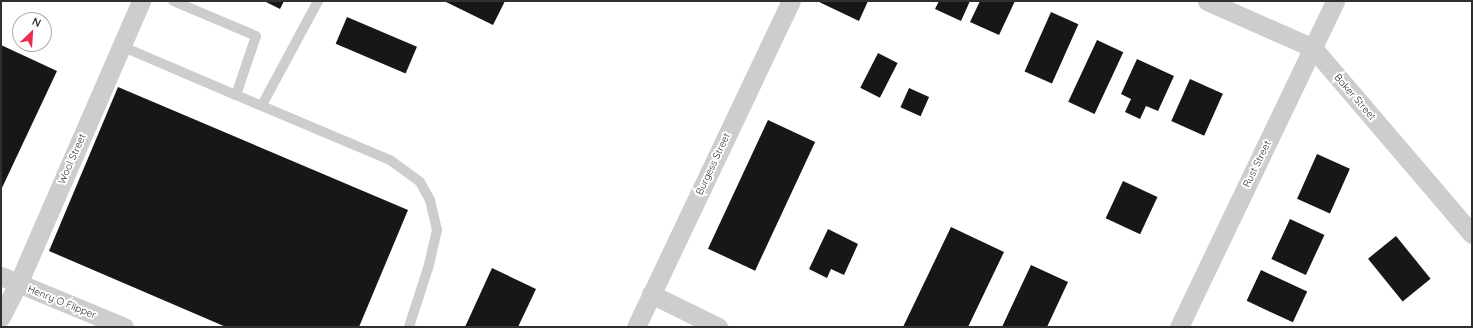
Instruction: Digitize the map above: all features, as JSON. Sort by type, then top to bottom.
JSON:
[{"type":"street","name":"Wool Street","points":[[1,317],[9,280],[141,1]]},
{"type":"street","name":"Burgess Street","points":[[636,327],[791,1]]},
{"type":"street","name":"Baker Street","points":[[1207,1],[1313,48],[1472,234]]},
{"type":"street","name":"Rust Street","points":[[1179,327],[1335,1]]},
{"type":"street","name":"Henry O Flipper","points":[[9,280],[124,327]]},
{"type":"street","points":[[651,294],[718,327]]},
{"type":"lane","points":[[173,1],[256,36],[236,94]]},
{"type":"lane","points":[[262,105],[318,1]]},
{"type":"lane","points":[[121,46],[390,160],[420,182],[430,200],[437,230],[428,268],[409,327]]},
{"type":"building","points":[[264,1],[284,1],[280,9]]},
{"type":"building","points":[[444,1],[505,1],[493,25]]},
{"type":"building","points":[[817,1],[868,1],[859,21]]},
{"type":"building","points":[[939,1],[970,1],[961,21],[935,9]]},
{"type":"building","points":[[980,1],[1015,1],[999,35],[970,22]]},
{"type":"building","points":[[1051,12],[1078,24],[1052,84],[1025,71]]},
{"type":"building","points":[[347,17],[417,47],[406,73],[336,44]]},
{"type":"building","points":[[1097,40],[1123,52],[1095,114],[1068,102]]},
{"type":"building","points":[[1,45],[12,50],[12,52],[16,52],[57,71],[1,190]]},
{"type":"building","points":[[878,53],[898,63],[880,98],[860,88]]},
{"type":"building","points":[[1137,59],[1174,76],[1158,111],[1146,106],[1140,119],[1125,112],[1131,99],[1121,94]]},
{"type":"building","points":[[1190,79],[1223,94],[1204,136],[1171,121]]},
{"type":"building","points":[[118,87],[408,210],[359,327],[226,327],[49,251]]},
{"type":"building","points":[[909,88],[929,97],[921,116],[900,107]]},
{"type":"building","points":[[768,120],[815,142],[755,271],[708,249]]},
{"type":"building","points":[[1317,154],[1350,169],[1330,213],[1297,199]]},
{"type":"building","points":[[1123,181],[1157,197],[1140,234],[1106,218]]},
{"type":"building","points":[[1290,219],[1324,235],[1306,275],[1271,259]]},
{"type":"building","points":[[951,227],[1004,252],[968,327],[903,327]]},
{"type":"building","points":[[828,229],[858,244],[844,275],[831,269],[827,278],[809,269]]},
{"type":"building","points":[[1396,236],[1431,279],[1403,301],[1368,259]]},
{"type":"building","points":[[1031,265],[1068,282],[1047,327],[1002,327]]},
{"type":"building","points":[[492,268],[536,289],[518,327],[465,327]]},
{"type":"building","points":[[1261,270],[1307,292],[1293,322],[1247,301]]}]
